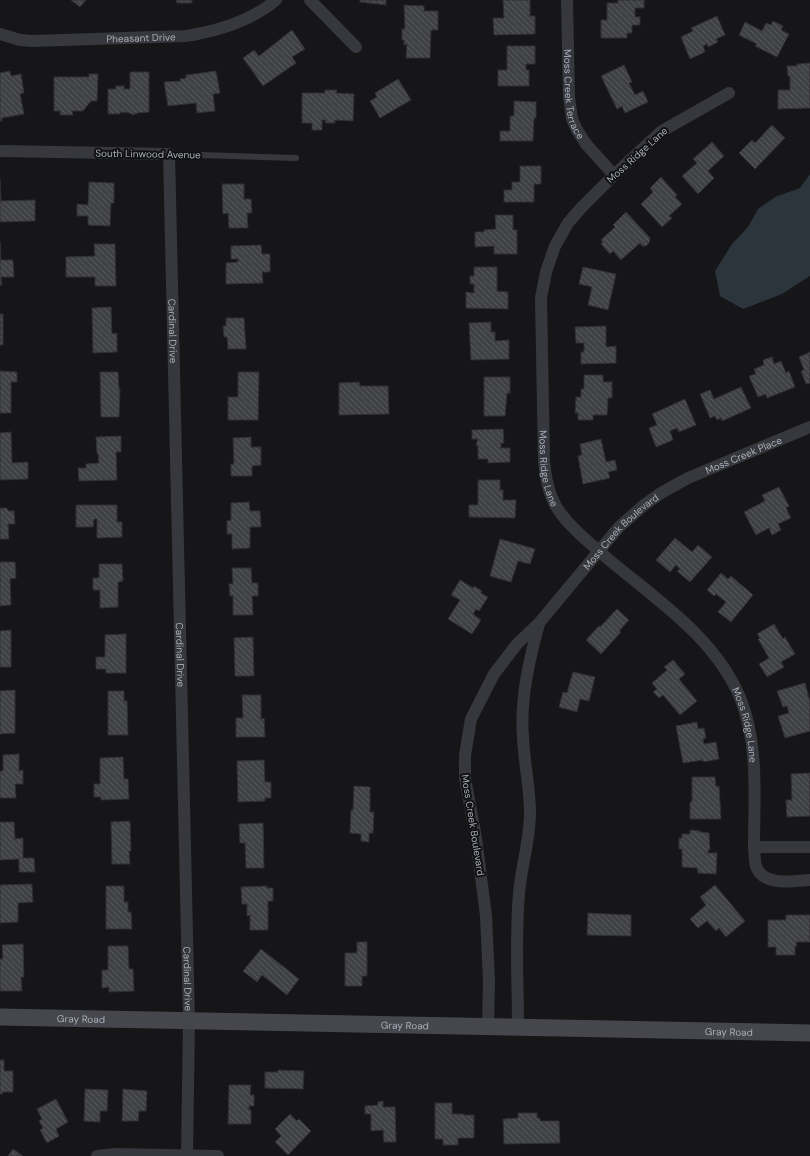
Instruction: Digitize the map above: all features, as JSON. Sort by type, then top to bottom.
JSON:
[{"type":"street","name":"Pheasant Drive","points":[[0,34],[20,40],[32,41],[186,36],[212,31],[238,22],[276,0]]},
{"type":"street","points":[[310,0],[356,47]]},
{"type":"street","name":"Moss Creek Terrace","points":[[567,0],[569,97],[572,120],[586,144],[614,175]]},
{"type":"street","name":"Moss Ridge Lane","points":[[729,93],[662,131],[586,202],[568,223],[555,246],[546,272],[541,298],[544,462],[546,482],[550,495],[564,518],[599,552],[701,638],[726,670],[741,700],[747,718],[754,752],[754,847],[756,866],[763,876],[773,881],[810,880]]},
{"type":"street","name":"South Linwood Avenue","points":[[0,151],[169,154]]},
{"type":"street","name":"Cardinal Drive","points":[[169,154],[189,1021],[187,1155]]},
{"type":"street","name":"Moss Creek Place","points":[[677,484],[810,427]]},
{"type":"street","name":"Moss Creek Boulevard","points":[[488,1026],[489,981],[486,916],[477,845],[465,778],[465,755],[471,719],[494,674],[517,644],[539,623],[620,527],[634,513],[649,501],[677,484]]},
{"type":"street","name":"Moss Creek Boulevard","points":[[518,1027],[517,919],[519,892],[530,815],[529,788],[523,737],[523,707],[533,646],[539,623]]},
{"type":"street","points":[[754,847],[810,847]]},
{"type":"street","name":"Gray Road","points":[[0,1017],[810,1033]]},
{"type":"street","points":[[97,1156],[116,1154],[218,1156]]},
{"type":"lane","name":"South Linwood Avenue","points":[[169,154],[296,158]]},
{"type":"shaded area","points":[[810,174],[810,276],[782,294],[743,309],[720,296],[715,271],[732,244],[748,227],[758,209],[775,197],[800,188]]},
{"type":"building","points":[[71,0],[86,0],[80,7]]},
{"type":"building","points":[[176,0],[192,0],[192,3],[177,3]]},
{"type":"building","points":[[360,0],[386,0],[386,5],[360,2]]},
{"type":"building","points":[[503,0],[530,0],[530,16],[535,16],[535,34],[494,35],[493,18],[504,18]]},
{"type":"building","points":[[618,0],[644,0],[644,8],[635,8],[635,17],[640,17],[640,25],[632,25],[632,33],[627,33],[627,38],[601,38],[601,20],[607,20],[607,3],[618,3]]},
{"type":"building","points":[[404,5],[424,6],[424,11],[438,11],[438,30],[431,30],[430,58],[406,58],[407,44],[404,45],[404,40],[402,40],[402,29],[405,29]]},
{"type":"building","points":[[717,16],[725,35],[716,39],[718,42],[708,47],[707,44],[703,46],[705,52],[690,59],[681,37],[693,31],[691,28]]},
{"type":"building","points":[[773,21],[783,26],[781,30],[789,34],[777,57],[755,46],[757,44],[739,35],[745,22],[762,31],[766,23],[771,25]]},
{"type":"building","points":[[292,30],[305,49],[292,57],[296,63],[263,86],[243,58],[254,50],[259,56]]},
{"type":"building","points":[[507,46],[535,46],[535,64],[526,64],[526,70],[529,70],[529,86],[498,86],[498,70],[507,70]]},
{"type":"building","points":[[810,63],[810,108],[778,109],[778,90],[790,90],[790,76],[788,76],[787,66],[797,66],[797,64]]},
{"type":"building","points":[[624,65],[632,82],[629,83],[635,95],[643,91],[648,102],[625,113],[622,106],[617,109],[601,76]]},
{"type":"building","points":[[10,71],[11,76],[21,74],[24,93],[20,94],[24,114],[2,118],[2,121],[0,121],[0,73]]},
{"type":"building","points":[[216,71],[220,93],[213,94],[215,111],[197,113],[196,103],[168,106],[164,82],[181,81],[180,79],[186,78],[186,75]]},
{"type":"building","points":[[130,72],[149,72],[149,112],[137,113],[133,115],[130,113],[120,112],[120,114],[108,114],[108,89],[116,89],[116,86],[124,86],[124,89],[130,89]]},
{"type":"building","points":[[89,74],[98,74],[97,101],[91,101],[83,111],[72,111],[73,115],[60,115],[60,111],[54,111],[54,77],[89,77]]},
{"type":"building","points":[[398,79],[411,100],[380,118],[370,101],[377,97],[375,93]]},
{"type":"building","points":[[325,90],[337,90],[336,93],[354,94],[353,121],[335,120],[335,123],[325,123],[326,120],[322,120],[322,130],[312,130],[312,123],[302,123],[302,93],[325,93]]},
{"type":"building","points":[[514,101],[536,102],[536,118],[534,118],[533,141],[500,141],[500,131],[510,131],[510,116],[514,116]]},
{"type":"building","points":[[772,125],[785,138],[755,169],[739,153],[752,140],[755,143]]},
{"type":"building","points":[[712,142],[724,156],[708,171],[714,178],[698,194],[682,176],[697,163],[693,159]]},
{"type":"building","points":[[520,166],[541,166],[541,184],[534,184],[534,202],[504,202],[504,190],[512,190],[512,182],[520,182]]},
{"type":"building","points":[[661,177],[677,195],[675,197],[682,204],[669,216],[672,218],[662,227],[641,204],[653,192],[650,188]]},
{"type":"building","points":[[0,179],[1,201],[35,200],[35,221],[0,222]]},
{"type":"building","points":[[89,182],[114,183],[114,203],[111,203],[110,226],[88,225],[88,216],[77,216],[77,204],[88,205]]},
{"type":"building","points":[[222,184],[244,184],[244,199],[251,199],[252,213],[247,213],[248,228],[229,228],[228,213],[223,214]]},
{"type":"building","points":[[626,212],[650,238],[649,243],[646,246],[642,246],[640,243],[621,260],[613,251],[610,254],[601,244],[603,242],[601,240],[615,227],[613,225]]},
{"type":"building","points":[[495,215],[513,215],[513,230],[517,230],[517,254],[494,254],[494,246],[475,247],[475,232],[484,232],[484,230],[496,229]]},
{"type":"building","points":[[0,242],[1,260],[13,260],[14,277],[1,277],[2,285],[0,285]]},
{"type":"building","points":[[94,244],[115,244],[116,286],[95,286],[95,277],[66,277],[66,257],[95,256]]},
{"type":"building","points":[[261,245],[262,254],[270,254],[270,272],[262,272],[263,283],[226,284],[226,263],[238,262],[238,259],[231,259],[231,246]]},
{"type":"building","points":[[474,267],[497,267],[497,291],[508,292],[508,309],[466,308],[466,292],[474,293],[474,284],[470,284],[470,276],[474,276]]},
{"type":"building","points":[[583,267],[616,274],[608,310],[588,305],[592,287],[579,284]]},
{"type":"building","points":[[111,307],[112,334],[117,333],[117,352],[93,353],[92,308]]},
{"type":"building","points":[[0,314],[3,314],[3,345],[0,345]]},
{"type":"building","points":[[226,318],[244,318],[246,349],[228,349],[227,337],[224,337],[223,326],[226,326]]},
{"type":"building","points":[[491,322],[491,332],[495,332],[495,341],[509,340],[509,359],[471,360],[469,323]]},
{"type":"building","points":[[606,326],[606,347],[616,346],[616,363],[581,364],[581,352],[584,352],[584,343],[576,343],[575,327]]},
{"type":"building","points":[[810,352],[810,383],[806,384],[801,371],[804,370],[799,357]]},
{"type":"building","points":[[772,357],[774,364],[781,361],[786,373],[789,371],[795,387],[767,398],[766,394],[758,397],[749,376],[756,374],[754,369],[764,365],[763,360]]},
{"type":"building","points":[[0,371],[17,372],[17,382],[11,382],[11,413],[0,413]]},
{"type":"building","points":[[100,372],[118,372],[120,389],[119,417],[101,417]]},
{"type":"building","points":[[238,372],[259,372],[258,420],[228,420],[228,397],[238,397]]},
{"type":"building","points":[[584,375],[603,375],[603,382],[612,382],[612,398],[608,398],[607,415],[593,415],[593,420],[578,420],[578,413],[575,413],[576,397],[581,397],[581,389],[584,389]]},
{"type":"building","points":[[484,377],[510,377],[510,393],[507,393],[505,416],[484,416]]},
{"type":"building","points":[[359,382],[360,386],[388,386],[389,414],[339,415],[339,383]]},
{"type":"building","points":[[741,387],[751,408],[722,421],[721,418],[717,420],[715,416],[710,418],[700,394],[710,390],[714,399]]},
{"type":"building","points":[[685,399],[696,425],[679,432],[677,428],[670,431],[673,440],[656,447],[649,428],[657,425],[652,414]]},
{"type":"building","points":[[503,429],[504,443],[501,443],[501,448],[510,448],[510,462],[488,463],[488,459],[478,459],[478,446],[476,445],[478,439],[472,439],[472,430]]},
{"type":"building","points":[[11,432],[12,463],[28,462],[28,479],[0,480],[0,433]]},
{"type":"building","points":[[121,436],[121,452],[116,452],[117,480],[79,481],[78,468],[86,468],[86,464],[99,463],[96,437]]},
{"type":"building","points":[[251,437],[251,447],[261,447],[261,465],[252,466],[252,476],[231,476],[231,464],[234,464],[233,438]]},
{"type":"building","points":[[601,439],[606,462],[615,460],[617,470],[608,472],[610,478],[583,484],[578,456],[582,455],[580,444]]},
{"type":"building","points":[[478,480],[500,480],[500,490],[503,490],[503,500],[516,500],[515,518],[469,517],[469,505],[478,505]]},
{"type":"building","points":[[779,487],[789,506],[786,508],[791,518],[778,524],[781,530],[772,535],[769,528],[756,535],[744,512],[765,501],[762,495]]},
{"type":"building","points":[[249,502],[250,511],[260,511],[261,527],[250,527],[250,548],[232,549],[232,534],[227,534],[227,521],[231,520],[231,503]]},
{"type":"building","points":[[76,505],[117,505],[117,522],[122,522],[122,537],[97,538],[97,519],[94,519],[93,527],[76,527]]},
{"type":"building","points":[[0,508],[7,508],[8,511],[14,511],[15,524],[8,524],[9,539],[0,539]]},
{"type":"building","points":[[675,538],[692,552],[698,545],[712,557],[690,582],[677,571],[680,569],[676,565],[670,572],[656,560]]},
{"type":"building","points":[[500,539],[535,549],[530,564],[518,561],[511,582],[490,576]]},
{"type":"building","points":[[0,562],[15,562],[16,578],[10,579],[11,605],[0,606]]},
{"type":"building","points":[[99,564],[122,564],[123,581],[118,582],[118,607],[100,608],[100,590],[93,590],[93,578],[99,578]]},
{"type":"building","points":[[232,568],[251,568],[252,583],[258,583],[258,596],[252,596],[253,615],[233,615],[233,596],[230,596],[229,584],[233,584]]},
{"type":"building","points":[[721,573],[728,579],[731,576],[753,595],[731,622],[718,612],[726,602],[716,594],[714,596],[707,590]]},
{"type":"building","points":[[460,580],[473,588],[474,586],[488,597],[479,611],[476,609],[473,614],[481,620],[472,634],[448,619],[460,600],[451,595]]},
{"type":"building","points":[[617,609],[629,620],[619,631],[621,632],[601,654],[586,640]]},
{"type":"building","points":[[774,624],[783,639],[785,637],[795,654],[781,662],[784,667],[767,677],[759,664],[769,658],[758,639],[760,638],[757,634]]},
{"type":"building","points":[[11,630],[11,667],[0,667],[0,631]]},
{"type":"building","points":[[126,634],[126,673],[106,673],[106,669],[96,669],[96,657],[105,657],[105,635]]},
{"type":"building","points":[[253,637],[254,676],[235,676],[234,638]]},
{"type":"building","points":[[673,660],[685,674],[679,679],[697,701],[680,715],[663,695],[659,698],[653,692],[657,689],[652,683],[667,670],[664,667]]},
{"type":"building","points":[[573,672],[595,677],[589,701],[580,699],[577,712],[559,707],[563,692],[567,693]]},
{"type":"building","points":[[805,683],[810,702],[810,731],[785,738],[778,716],[789,713],[787,706],[783,707],[777,691]]},
{"type":"building","points":[[15,690],[15,733],[0,734],[0,691]]},
{"type":"building","points":[[108,691],[124,691],[124,701],[127,701],[128,735],[108,735]]},
{"type":"building","points":[[242,695],[261,695],[261,719],[264,718],[265,737],[236,737],[236,718],[243,718]]},
{"type":"building","points":[[697,722],[698,729],[704,728],[706,738],[703,739],[704,744],[716,742],[719,759],[703,762],[703,760],[683,763],[676,726]]},
{"type":"building","points":[[19,754],[19,771],[23,770],[23,784],[15,784],[16,798],[0,798],[0,771],[3,771],[3,755]]},
{"type":"building","points":[[123,757],[124,779],[128,779],[129,799],[101,800],[101,797],[94,797],[94,784],[100,784],[100,758]]},
{"type":"building","points":[[264,760],[265,782],[271,782],[271,798],[265,798],[265,801],[238,802],[237,761]]},
{"type":"building","points":[[810,773],[810,816],[787,817],[786,800],[792,800],[791,774]]},
{"type":"building","points":[[692,777],[715,777],[716,787],[719,786],[721,819],[690,819]]},
{"type":"building","points":[[354,786],[370,787],[370,812],[374,812],[373,833],[369,833],[369,842],[361,841],[361,834],[350,833]]},
{"type":"building","points":[[130,821],[130,864],[112,864],[111,822]]},
{"type":"building","points":[[0,822],[14,822],[15,839],[23,838],[23,858],[34,858],[35,872],[19,872],[19,859],[0,860]]},
{"type":"building","points":[[263,823],[264,868],[246,868],[245,843],[240,843],[239,824]]},
{"type":"building","points":[[690,830],[709,833],[710,850],[708,850],[708,853],[717,853],[716,874],[698,873],[697,868],[682,867],[682,849],[679,849],[679,838],[682,838],[682,834],[690,834]]},
{"type":"building","points":[[32,884],[33,902],[18,903],[18,922],[0,923],[0,885]]},
{"type":"building","points":[[715,885],[745,921],[726,937],[719,928],[716,931],[707,921],[698,928],[690,919],[706,905],[700,897]]},
{"type":"building","points":[[106,886],[124,886],[124,902],[128,902],[128,912],[131,912],[132,929],[106,929]]},
{"type":"building","points":[[267,886],[267,888],[273,888],[273,901],[268,901],[268,930],[250,930],[250,915],[247,916],[247,904],[242,904],[241,887]]},
{"type":"building","points":[[588,913],[631,915],[631,936],[587,935]]},
{"type":"building","points":[[786,915],[810,915],[810,942],[796,942],[797,946],[795,946],[795,955],[776,955],[776,947],[768,947],[768,920],[786,920]]},
{"type":"building","points":[[357,942],[367,942],[367,976],[362,976],[362,986],[345,986],[345,953],[357,953]]},
{"type":"building","points":[[23,944],[24,977],[21,977],[22,991],[0,991],[0,959],[3,959],[2,945]]},
{"type":"building","points":[[108,946],[128,946],[129,969],[133,969],[134,991],[109,992],[109,987],[102,988],[102,970],[108,970]]},
{"type":"building","points":[[261,949],[299,979],[287,995],[262,975],[257,982],[243,971]]},
{"type":"building","points":[[0,1060],[4,1060],[4,1071],[13,1071],[13,1092],[3,1092],[0,1094]]},
{"type":"building","points":[[278,1070],[304,1071],[303,1089],[265,1088],[265,1072],[278,1072]]},
{"type":"building","points":[[229,1085],[251,1085],[250,1095],[254,1095],[254,1106],[249,1106],[249,1110],[251,1110],[251,1124],[228,1124]]},
{"type":"building","points":[[85,1089],[108,1090],[107,1111],[100,1111],[100,1122],[84,1121]]},
{"type":"building","points":[[123,1089],[147,1091],[146,1111],[139,1111],[138,1121],[122,1121]]},
{"type":"building","points":[[56,1099],[68,1122],[56,1129],[59,1136],[47,1143],[40,1130],[43,1128],[39,1121],[42,1119],[37,1109]]},
{"type":"building","points":[[383,1101],[383,1107],[395,1107],[396,1142],[384,1142],[383,1130],[371,1131],[371,1114],[365,1114],[365,1106],[378,1105],[378,1102]]},
{"type":"building","points":[[435,1103],[452,1103],[452,1114],[474,1115],[474,1138],[458,1138],[458,1145],[443,1145],[443,1139],[435,1139]]},
{"type":"building","points":[[518,1113],[537,1113],[537,1118],[540,1118],[540,1121],[559,1121],[560,1143],[504,1144],[503,1119],[518,1118]]},
{"type":"building","points":[[290,1114],[297,1121],[299,1119],[311,1131],[288,1155],[275,1142],[281,1136],[275,1129]]},
{"type":"building","points":[[13,1149],[23,1156],[8,1156]]}]
